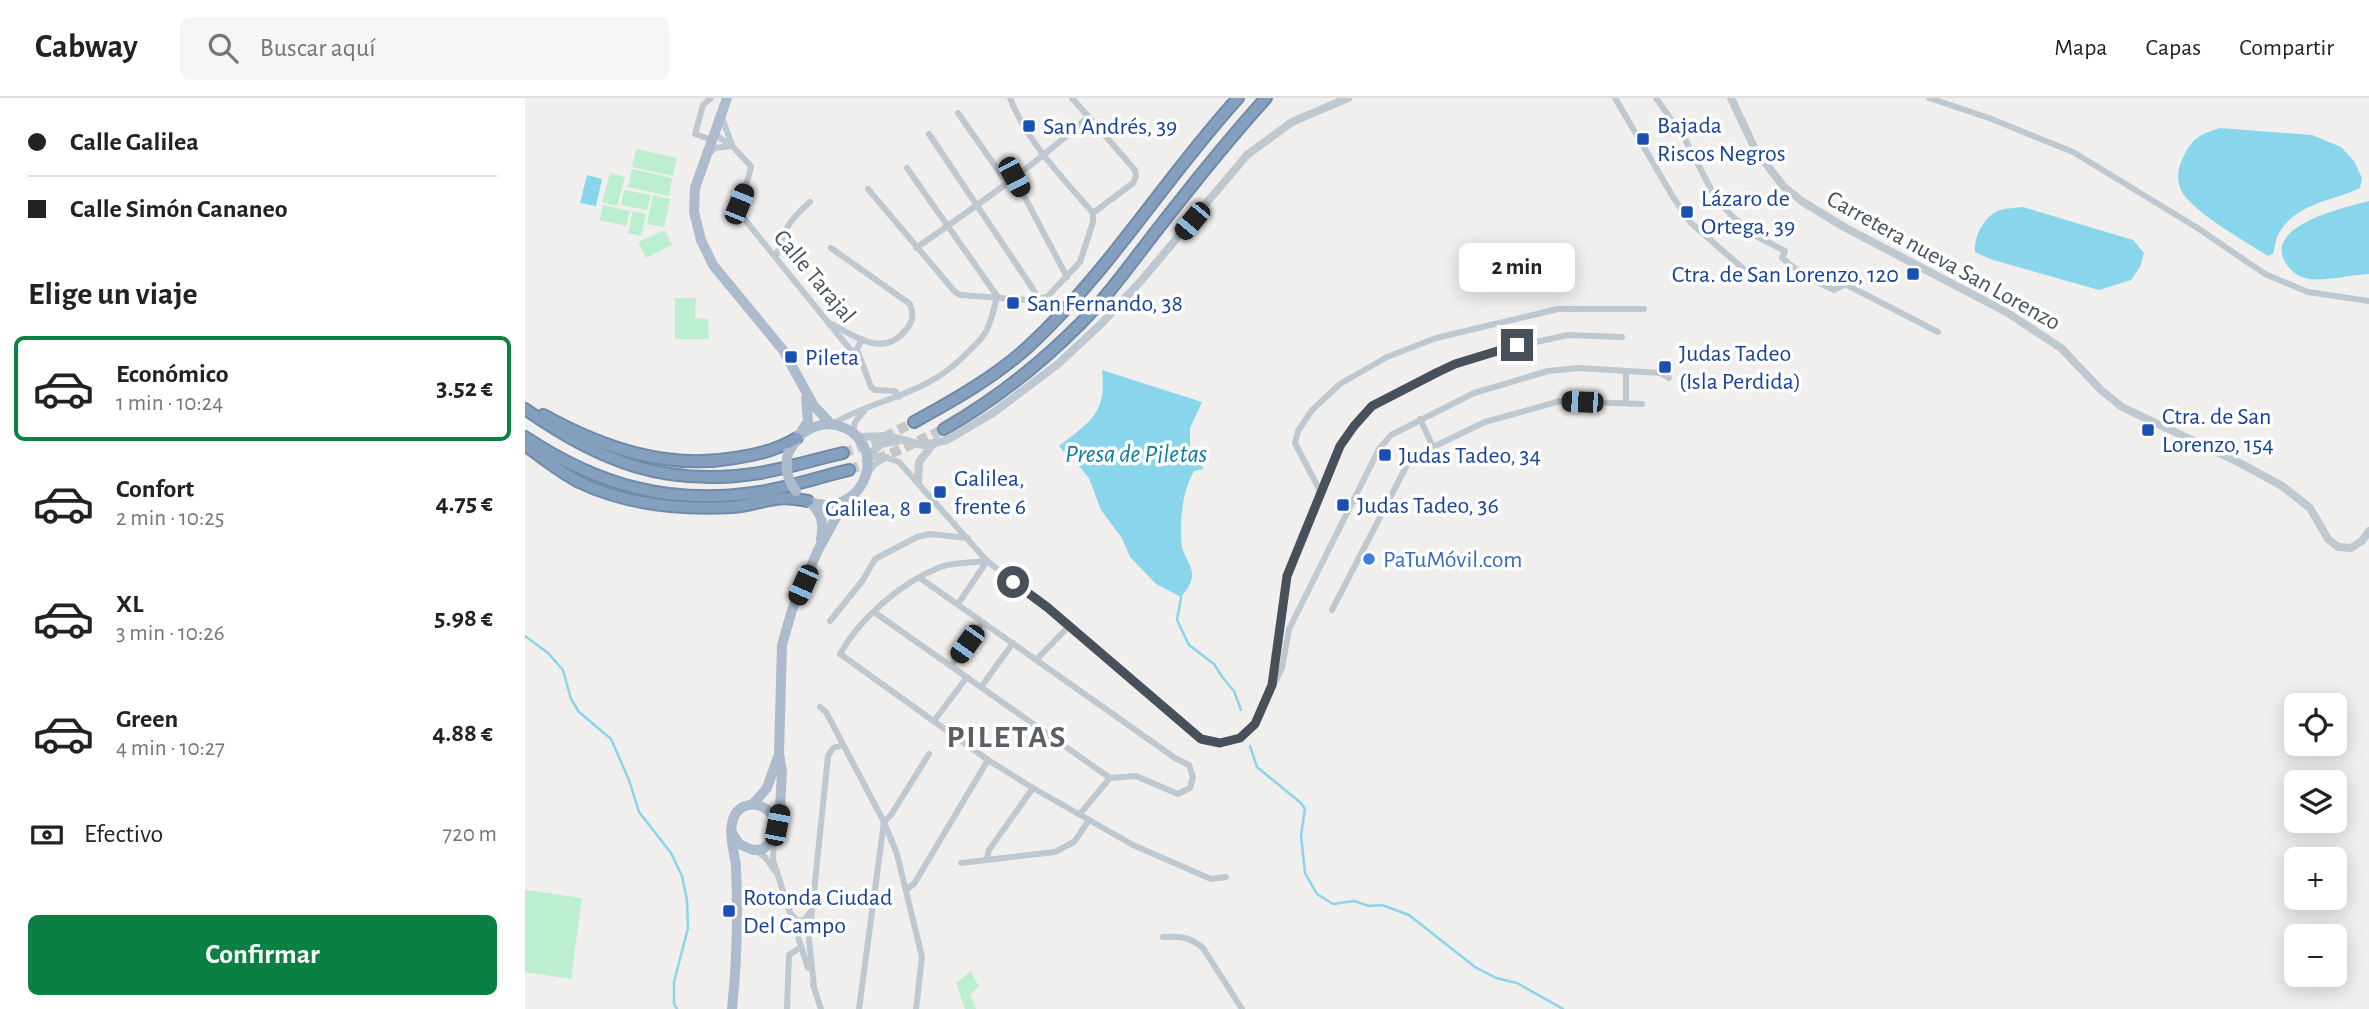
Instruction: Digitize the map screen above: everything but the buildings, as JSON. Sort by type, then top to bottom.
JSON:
[{"type":"highway","points":[[914,422],[986,379],[1027,348],[1065,311],[1238,98]]},
{"type":"highway","points":[[944,429],[1040,362],[1080,324],[1266,98]]},
{"type":"highway","points":[[525,402],[566,428],[639,456],[674,462],[722,461],[745,457],[778,449],[799,436]]},
{"type":"highway","points":[[525,409],[589,450],[644,469],[672,475],[705,478],[735,476],[843,453]]},
{"type":"highway","points":[[525,437],[579,469],[607,481],[666,495],[703,498],[763,492],[849,470]]},
{"type":"highway","points":[[525,445],[578,481],[638,502],[704,508],[737,507],[777,498],[809,501]]},
{"type":"main road","points":[[727,98],[695,188],[694,212],[701,240],[713,265],[783,350],[814,406],[832,424],[855,435],[867,458],[866,477],[854,495],[833,505],[809,501]]},
{"type":"main road","points":[[804,387],[809,417],[788,453],[786,466],[788,477],[796,491],[817,509],[823,520],[818,550]]},
{"type":"main road","points":[[799,436],[820,425],[832,424]]},
{"type":"main road","points":[[731,831],[739,844],[754,850],[763,849],[774,839],[780,807],[782,772],[779,753],[782,645],[785,630],[818,550],[845,501]]},
{"type":"main road","points":[[732,1009],[735,985],[736,868],[732,823],[739,810],[754,804],[767,788],[779,753]]},
{"type":"main road","points":[[754,804],[771,812],[777,825]]},
{"type":"main road","points":[[736,868],[754,850]]},
{"type":"street","points":[[711,98],[703,105],[695,134],[713,137],[723,134],[729,139]]},
{"type":"street","points":[[868,189],[955,292],[961,295],[1038,299],[1047,297],[1080,262],[1093,222],[1093,213],[1043,155],[1020,122],[1010,98]]},
{"type":"street","points":[[1072,98],[1135,170],[1133,184],[1093,213]]},
{"type":"street","points":[[873,405],[857,417],[855,435],[889,436],[922,445],[947,440],[993,413],[1072,352],[1101,324],[1247,155],[1292,122],[1348,98]]},
{"type":"street","points":[[1615,98],[1691,223],[1746,271]]},
{"type":"street","points":[[1655,98],[1685,139],[1714,195],[1732,216],[1756,236],[1785,251],[1782,258],[1806,277],[1834,290],[1845,284],[1938,332]]},
{"type":"street","name":"Carretera nueva San Lorenzo","points":[[1731,98],[1755,149],[1783,186],[1803,202],[1844,227],[2008,313],[2061,348],[2101,390],[2122,407],[2282,486],[2310,508],[2328,539],[2338,547],[2351,548],[2362,541],[2369,531]]},
{"type":"street","points":[[1929,98],[1989,118],[2073,152],[2265,274],[2308,292],[2369,301]]},
{"type":"street","points":[[958,113],[1007,183]]},
{"type":"street","name":"Calle Tarajal","points":[[721,115],[732,146],[751,166],[739,204],[741,215],[859,356]]},
{"type":"street","points":[[916,248],[1007,183],[1088,117]]},
{"type":"street","points":[[929,134],[1034,289],[1038,299]]},
{"type":"street","name":"Calle Tarajal","points":[[713,137],[732,146]]},
{"type":"street","points":[[705,160],[715,148],[732,146]]},
{"type":"street","points":[[907,167],[997,296]]},
{"type":"street","points":[[1014,177],[1067,277]]},
{"type":"street","points":[[776,257],[792,218],[810,202]]},
{"type":"street","points":[[830,323],[878,345],[889,344],[897,339],[912,321],[913,313],[910,304],[831,248]]},
{"type":"street","points":[[832,424],[873,405],[924,387],[961,360],[984,336],[997,296]]},
{"type":"street","points":[[1320,491],[1295,443],[1298,431],[1312,410],[1341,384],[1387,357],[1436,338],[1558,309],[1644,309]]},
{"type":"street","points":[[1272,685],[1287,576],[1340,446],[1372,406],[1455,364],[1517,345],[1568,335],[1622,337]]},
{"type":"street","name":"Calle Tarajal","points":[[862,339],[857,349],[871,387],[875,390],[895,391],[899,397]]},
{"type":"street","points":[[867,458],[887,457],[899,462],[987,561],[1069,626],[1201,739],[1220,743],[1240,738],[1255,724],[1282,668],[1289,629],[1379,449],[1391,435],[1474,393],[1548,371],[1578,368],[1660,373],[1669,378]]},
{"type":"street","points":[[1626,371],[1626,403]]},
{"type":"street","points":[[1332,610],[1408,463],[1433,447],[1485,422],[1560,401],[1642,404]]},
{"type":"street","points":[[1420,419],[1433,447]]},
{"type":"street","points":[[867,458],[881,444],[901,440]]},
{"type":"street","points":[[918,482],[919,461],[933,443]]},
{"type":"street","points":[[866,477],[874,465],[887,457]]},
{"type":"street","points":[[1355,500],[1381,514]]},
{"type":"street","points":[[830,621],[863,580],[875,559],[917,537],[930,534],[968,538]]},
{"type":"street","points":[[987,561],[940,567],[886,599],[846,643],[840,654],[988,760],[1089,820],[1133,845],[1211,879],[1226,877]]},
{"type":"street","points":[[958,604],[987,561]]},
{"type":"street","points":[[874,612],[1110,778],[1136,776],[1178,793],[1190,788],[1193,777],[1189,765],[1175,758],[920,578]]},
{"type":"street","points":[[951,666],[983,622]]},
{"type":"street","points":[[1037,659],[1069,626]]},
{"type":"street","points":[[981,687],[1013,642]]},
{"type":"street","points":[[935,721],[967,677]]},
{"type":"street","points":[[820,707],[826,712],[884,822],[897,853],[922,957],[916,1009]]},
{"type":"street","points":[[814,986],[809,954],[828,756],[833,748],[843,745]]},
{"type":"street","points":[[859,1009],[884,822],[929,754]]},
{"type":"street","points":[[907,889],[914,884],[988,760]]},
{"type":"street","points":[[1080,814],[1110,778]]},
{"type":"street","points":[[987,858],[989,850],[1034,788]]},
{"type":"street","points":[[961,863],[1055,852],[1074,842],[1089,820]]},
{"type":"street","points":[[774,839],[773,860],[821,1009]]},
{"type":"street","points":[[754,850],[765,857],[778,875]]},
{"type":"street","points":[[879,861],[886,852],[892,850],[897,853]]},
{"type":"street","points":[[790,913],[798,921],[804,920],[812,909]]},
{"type":"street","points":[[1163,937],[1182,936],[1194,940],[1203,948],[1242,1009]]},
{"type":"street","points":[[787,1009],[789,955],[801,947]]},
{"type":"green space","points":[[636,149],[677,158],[673,176],[632,167]]},
{"type":"green space","points":[[632,169],[672,178],[669,196],[628,187]]},
{"type":"green space","points":[[610,173],[625,177],[617,206],[602,202]]},
{"type":"green space","points":[[624,190],[651,195],[647,210],[621,205]]},
{"type":"green space","points":[[653,195],[670,199],[664,227],[647,224]]},
{"type":"green space","points":[[603,205],[630,211],[626,226],[600,220]]},
{"type":"green space","points":[[633,211],[646,214],[641,236],[628,233]]},
{"type":"green space","points":[[665,230],[672,245],[646,258],[638,242]]},
{"type":"green space","points":[[675,298],[696,298],[695,318],[708,319],[709,339],[675,339]]},
{"type":"green space","points":[[525,890],[582,898],[571,979],[525,972]]},
{"type":"green space","points":[[971,971],[979,987],[970,994],[976,1009],[965,1009],[956,983]]},
{"type":"water","points":[[2220,128],[2312,135],[2341,147],[2354,161],[2362,178],[2360,188],[2316,204],[2295,215],[2279,233],[2273,254],[2268,256],[2205,215],[2193,205],[2180,187],[2179,167],[2191,144],[2203,134]]},
{"type":"water","points":[[587,175],[602,179],[596,206],[580,203]]},
{"type":"water","points":[[2369,201],[2369,274],[2309,279],[2297,275],[2288,267],[2282,247],[2287,236],[2298,227],[2328,213]]},
{"type":"water","points":[[2023,207],[2133,240],[2144,253],[2140,267],[2131,280],[2099,290],[1990,259],[1975,252],[1978,233],[1989,217],[2000,210]]},
{"type":"water","name":"Presa de Piletas","points":[[1102,370],[1202,402],[1190,428],[1190,451],[1204,469],[1194,471],[1184,498],[1181,518],[1182,547],[1192,576],[1181,597],[1156,584],[1130,557],[1122,538],[1101,510],[1089,478],[1076,458],[1068,457],[1059,446],[1088,423],[1099,407],[1103,385]]},
{"type":"waterway","points":[[1181,597],[1177,620],[1189,645],[1214,664],[1234,691],[1241,710]]},
{"type":"waterway","points":[[525,636],[548,653],[563,670],[571,699],[579,712],[611,739],[629,780],[639,812],[671,853],[682,876],[687,900],[688,928],[674,982],[674,1004],[677,1009]]},
{"type":"waterway","points":[[1250,746],[1257,767],[1305,809],[1301,835],[1305,873],[1317,894],[1333,904],[1354,901],[1369,906],[1382,905],[1409,915],[1475,967],[1496,978],[1517,983],[1563,1009]]},
{"type":"tunnel","points":[[843,453],[877,441],[914,422]]},
{"type":"tunnel","points":[[849,470],[944,429]]},
{"type":"place","name":"San Andrés, 39","points":[[1029,126]]},
{"type":"place","name":"Bajada Riscos Negros","points":[[1643,139]]},
{"type":"place","name":"Lázaro de Ortega, 39","points":[[1687,212]]},
{"type":"place","name":"Ctra. de San Lorenzo, 120","points":[[1913,274]]},
{"type":"place","name":"San Fernando, 38","points":[[1013,303]]},
{"type":"place","name":"Pileta","points":[[791,357]]},
{"type":"place","name":"Judas Tadeo (Isla Perdida)","points":[[1665,367]]},
{"type":"place","name":"Ctra. de San Lorenzo, 154","points":[[2148,430]]},
{"type":"place","name":"Judas Tadeo, 34","points":[[1385,455]]},
{"type":"place","name":"Galilea, frente 6","points":[[940,492]]},
{"type":"place","name":"Judas Tadeo, 36","points":[[1343,505]]},
{"type":"place","name":"Galilea, 8","points":[[925,508]]},
{"type":"place","name":"PaTuMóvil.com","points":[[1369,559]]},
{"type":"place","name":"Rotonda Ciudad Del Campo","points":[[729,911]]},
{"type":"district","name":"PILETAS","points":[[1007,736]]},
{"type":"route","points":[[1013,582],[1047,607],[1201,739],[1220,743],[1240,738],[1255,724],[1272,685],[1287,576],[1340,446],[1354,426],[1372,406],[1404,389],[1455,364],[1517,345]]}]
